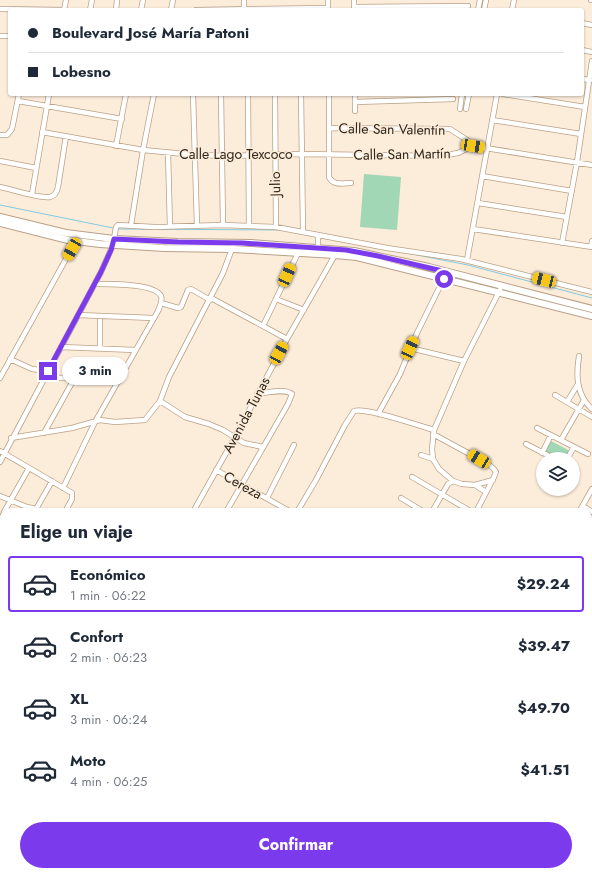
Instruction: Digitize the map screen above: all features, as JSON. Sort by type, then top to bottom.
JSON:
[{"type":"main road","points":[[0,217],[66,233],[114,242]]},
{"type":"main road","points":[[0,223],[76,241],[178,242],[257,247],[318,245],[363,252],[396,253],[500,290],[592,316]]},
{"type":"main road","points":[[257,247],[298,253],[335,255],[371,261],[444,279],[592,308]]},
{"type":"street","points":[[354,0],[354,8],[468,6]]},
{"type":"street","points":[[562,243],[591,80],[592,61]]},
{"type":"street","points":[[0,135],[7,135],[12,129],[19,96]]},
{"type":"street","points":[[32,194],[49,96]]},
{"type":"street","points":[[116,146],[126,96]]},
{"type":"street","points":[[131,225],[154,96]]},
{"type":"street","points":[[194,96],[197,226]]},
{"type":"street","points":[[221,96],[223,225]]},
{"type":"street","points":[[248,96],[249,225]]},
{"type":"street","name":"Julio","points":[[275,96],[274,155],[276,227]]},
{"type":"street","points":[[301,96],[303,232]]},
{"type":"street","points":[[328,96],[328,174],[331,181],[335,183],[351,183]]},
{"type":"street","points":[[355,96],[355,111]]},
{"type":"street","points":[[460,109],[462,96]]},
{"type":"street","points":[[466,109],[469,96]]},
{"type":"street","points":[[467,260],[498,96]]},
{"type":"street","points":[[516,96],[585,107]]},
{"type":"street","points":[[355,102],[453,100]]},
{"type":"street","points":[[18,101],[122,119]]},
{"type":"street","points":[[492,120],[581,134]]},
{"type":"street","name":"Calle San Valentín","points":[[329,128],[450,129],[467,140],[473,146]]},
{"type":"street","name":"Calle Lago Texcoco","points":[[42,132],[116,146],[168,153],[223,156],[329,154]]},
{"type":"street","points":[[0,187],[48,197],[54,195],[58,187],[66,136]]},
{"type":"street","points":[[473,146],[592,165]]},
{"type":"street","name":"Calle San Martín","points":[[329,154],[441,156],[458,153],[473,146]]},
{"type":"street","points":[[168,153],[170,227]]},
{"type":"street","points":[[0,161],[36,168]]},
{"type":"street","points":[[482,176],[572,191]]},
{"type":"street","points":[[478,203],[567,217]]},
{"type":"street","points":[[0,462],[2,452],[12,438],[95,284],[114,242],[116,229],[120,225],[170,227],[249,225],[276,227],[396,253],[467,260],[592,292]]},
{"type":"street","points":[[473,229],[591,247],[592,240]]},
{"type":"street","points":[[318,236],[318,245]]},
{"type":"street","points":[[0,378],[76,241]]},
{"type":"street","points":[[12,438],[72,428],[100,420],[115,422],[145,420],[160,401],[163,390],[226,268],[233,246]]},
{"type":"street","points":[[263,326],[298,253]]},
{"type":"street","name":"Avenida Tunas","points":[[195,508],[287,339],[335,255]]},
{"type":"street","points":[[378,414],[400,374],[410,348],[447,272]]},
{"type":"street","points":[[63,488],[95,422],[161,303],[161,295],[153,289],[133,286],[95,284]]},
{"type":"street","points":[[161,303],[178,308],[180,307],[188,290],[191,289],[287,339]]},
{"type":"street","points":[[493,480],[475,485],[462,484],[453,481],[439,469],[433,459],[432,449],[434,432],[464,361],[500,290]]},
{"type":"street","points":[[276,299],[304,310]]},
{"type":"street","points":[[78,315],[153,318]]},
{"type":"street","points":[[100,316],[100,348]]},
{"type":"street","points":[[61,347],[135,350]]},
{"type":"street","points":[[410,348],[464,361]]},
{"type":"street","points":[[579,356],[577,368],[578,384],[584,400],[592,409]]},
{"type":"street","points":[[10,359],[32,369],[48,371]]},
{"type":"street","points":[[44,377],[119,381]]},
{"type":"street","points":[[44,433],[74,379]]},
{"type":"street","points":[[567,402],[578,384]]},
{"type":"street","points":[[228,508],[288,404],[292,394],[282,391],[257,394]]},
{"type":"street","points":[[555,395],[592,417]]},
{"type":"street","points":[[561,440],[584,400]]},
{"type":"street","points":[[160,401],[185,418],[209,424],[244,443],[263,447]]},
{"type":"street","points":[[299,508],[345,425],[354,411],[360,410],[378,414],[434,432],[493,468],[496,472],[478,508]]},
{"type":"street","points":[[537,428],[588,454]]},
{"type":"street","points":[[542,452],[551,435]]},
{"type":"street","points":[[526,444],[540,452]]},
{"type":"street","points":[[267,498],[294,445]]},
{"type":"street","points":[[571,452],[574,447]]},
{"type":"street","points":[[2,452],[72,493],[72,499],[67,508]]},
{"type":"street","points":[[421,455],[433,459]]},
{"type":"street","points":[[7,508],[29,468]]},
{"type":"street","name":"Cereza","points":[[216,470],[284,508]]},
{"type":"street","points":[[412,477],[465,508]]},
{"type":"street","points":[[434,508],[448,484],[448,478]]},
{"type":"street","points":[[37,508],[52,481]]},
{"type":"street","points":[[448,484],[453,481]]},
{"type":"street","points":[[475,485],[486,492]]},
{"type":"street","points":[[586,508],[583,506],[592,490]]},
{"type":"street","points":[[0,496],[28,508]]},
{"type":"street","points":[[401,498],[417,508]]},
{"type":"green space","points":[[364,174],[401,177],[397,230],[360,227]]},
{"type":"green space","points":[[551,441],[570,451],[569,452],[545,452]]},
{"type":"waterway","points":[[0,205],[113,228]]},
{"type":"waterway","points":[[118,229],[283,230]]},
{"type":"waterway","points":[[367,246],[375,248]]},
{"type":"waterway","points":[[402,252],[468,265],[592,298]]},
{"type":"route","points":[[48,371],[101,272],[113,245],[114,239],[251,243],[363,252],[447,272],[444,279]]}]
